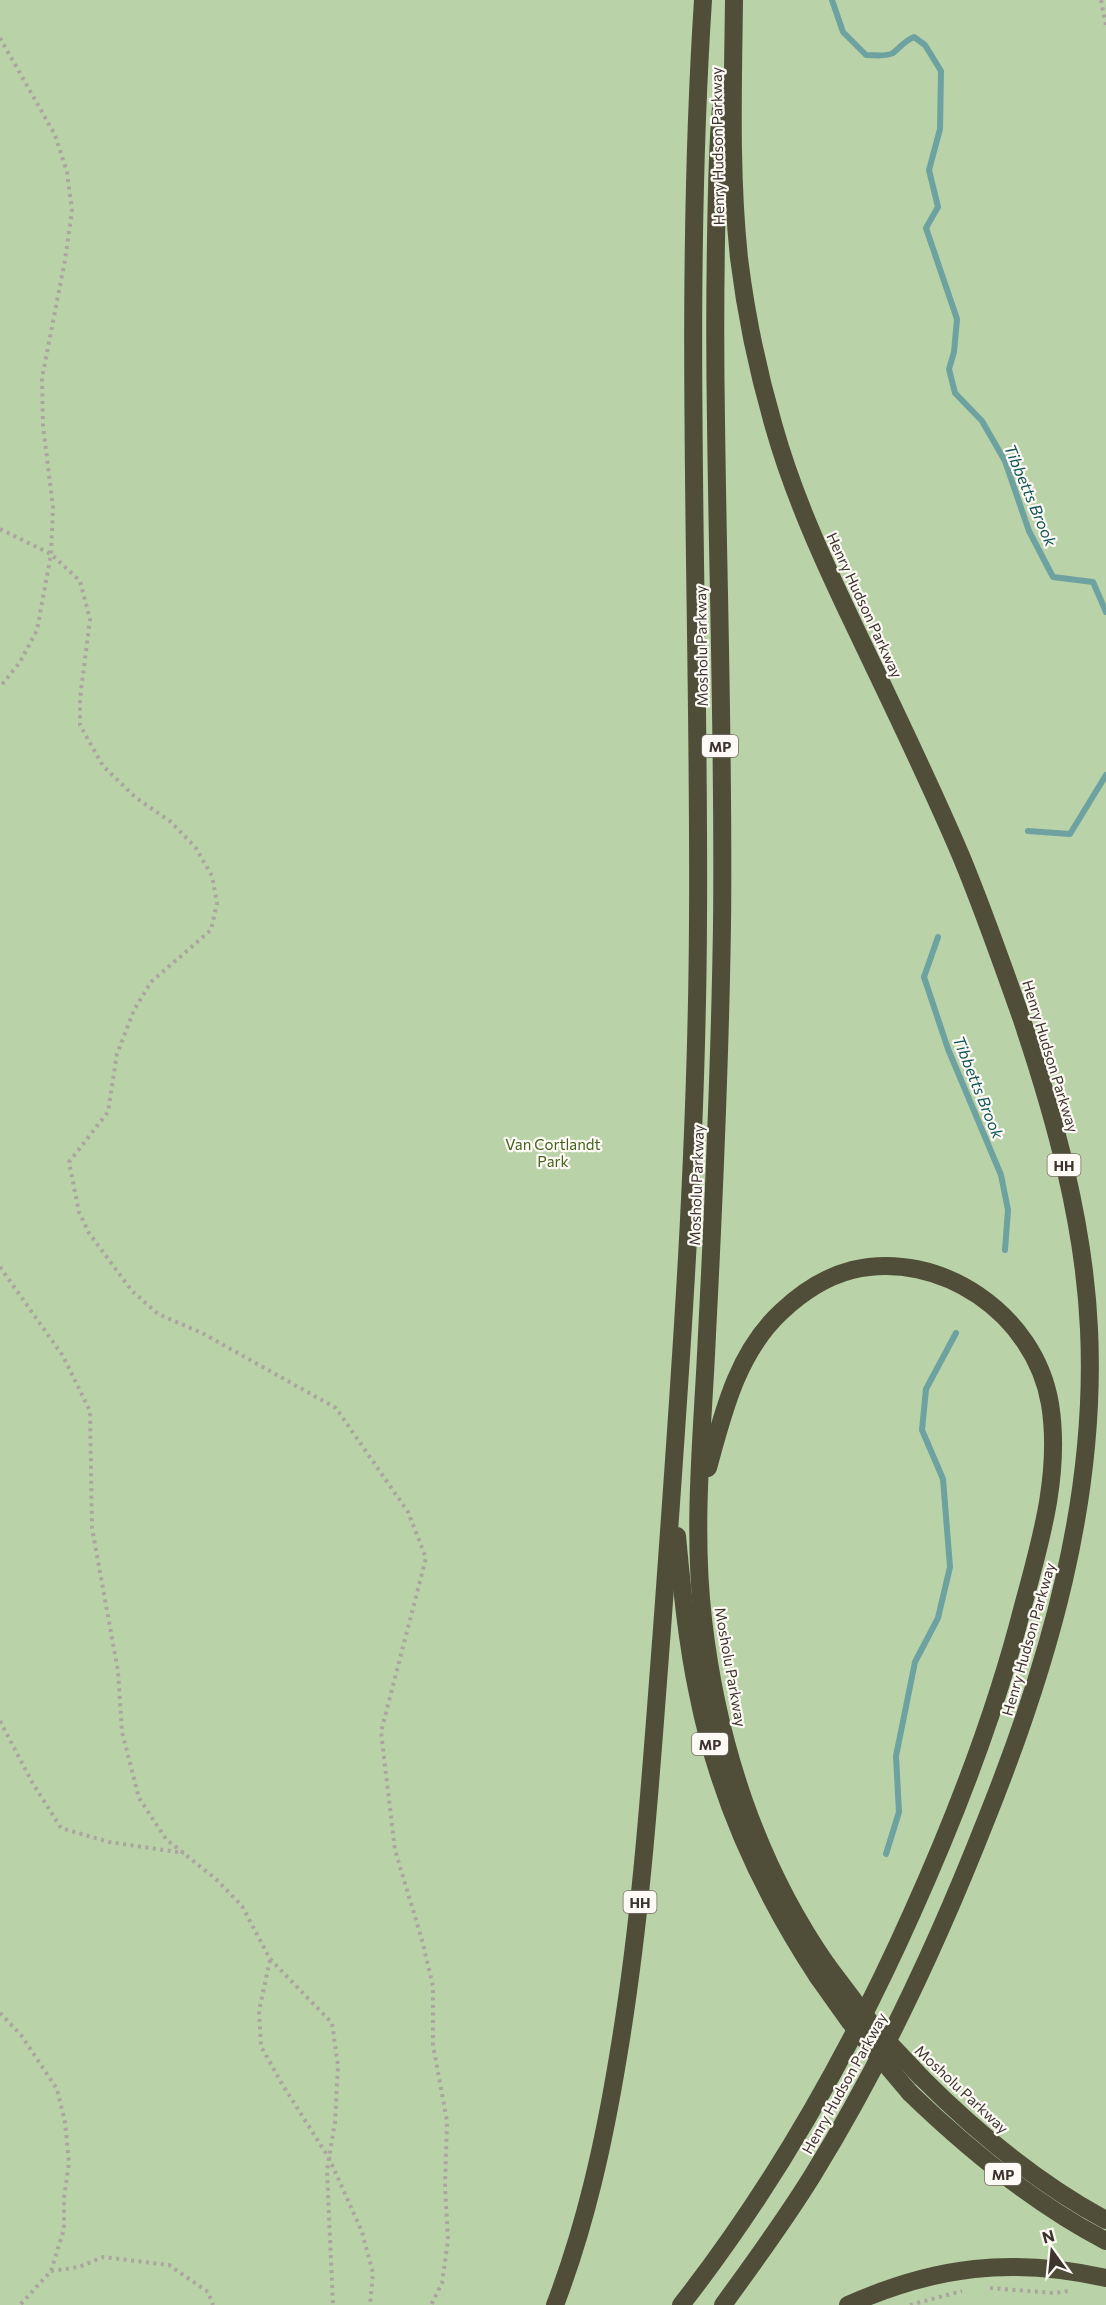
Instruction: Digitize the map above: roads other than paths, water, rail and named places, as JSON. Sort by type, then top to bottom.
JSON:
[{"type":"highway","name":"Henry Hudson Parkway","points":[[555,2305],[580,2236],[607,2122],[627,1997],[647,1840],[689,1234],[697,991],[698,860],[692,324],[694,185],[703,0]]},
{"type":"highway","name":"Henry Hudson Parkway","points":[[723,2305],[810,2180],[903,2013],[955,1898],[1001,1783],[1040,1670],[1065,1580],[1083,1479],[1089,1368],[1086,1296],[1078,1231],[1056,1126],[1004,966],[960,854],[817,544],[773,427],[755,353],[739,255],[733,138],[734,0]]},
{"type":"highway","name":"Mosholu Parkway","points":[[734,0],[721,104],[717,186],[716,382],[722,910],[716,1163],[699,1557],[701,1598],[713,1688],[723,1731],[746,1807],[767,1861],[850,2022],[910,2092],[964,2142],[1019,2187],[1075,2224],[1106,2241]]},
{"type":"highway","points":[[681,2305],[768,2182],[827,2084],[885,1973],[956,1815],[1010,1659],[1044,1522],[1052,1477],[1053,1442],[1046,1386],[1034,1358],[1017,1331],[1003,1315],[970,1289],[930,1272],[909,1268],[890,1266],[850,1270],[805,1291],[778,1315],[754,1344],[730,1394],[700,1493]]},
{"type":"highway","name":"Mosholu Parkway","points":[[672,1490],[691,1660],[711,1748],[732,1810],[766,1888],[787,1928],[822,1971],[960,2116],[1045,2183],[1106,2220]]},
{"type":"highway","points":[[848,2305],[896,2285],[926,2276],[967,2269],[1037,2267],[1071,2270],[1106,2278]]},
{"type":"waterway","name":"Tibbetts Brook","points":[[832,0],[843,32],[866,55],[893,53],[914,37],[925,45],[941,71],[940,129],[929,170],[938,207],[926,228],[957,319],[954,352],[949,369],[955,393],[982,421],[1005,461],[1029,531],[1053,577],[1093,582],[1106,612]]},
{"type":"waterway","name":"Tibbetts Brook","points":[[1028,831],[1070,834],[1106,775]]},
{"type":"waterway","name":"Tibbetts Brook","points":[[938,937],[924,977],[948,1049],[1001,1175],[1008,1210],[1005,1250]]},
{"type":"waterway","name":"Tibbetts Brook","points":[[886,1854],[899,1812],[896,1756],[915,1662],[938,1618],[950,1567],[943,1479],[922,1430],[926,1389],[956,1333]]},
{"type":"park label","name":"Van Cortlandt Park","points":[[553,1152]]}]
